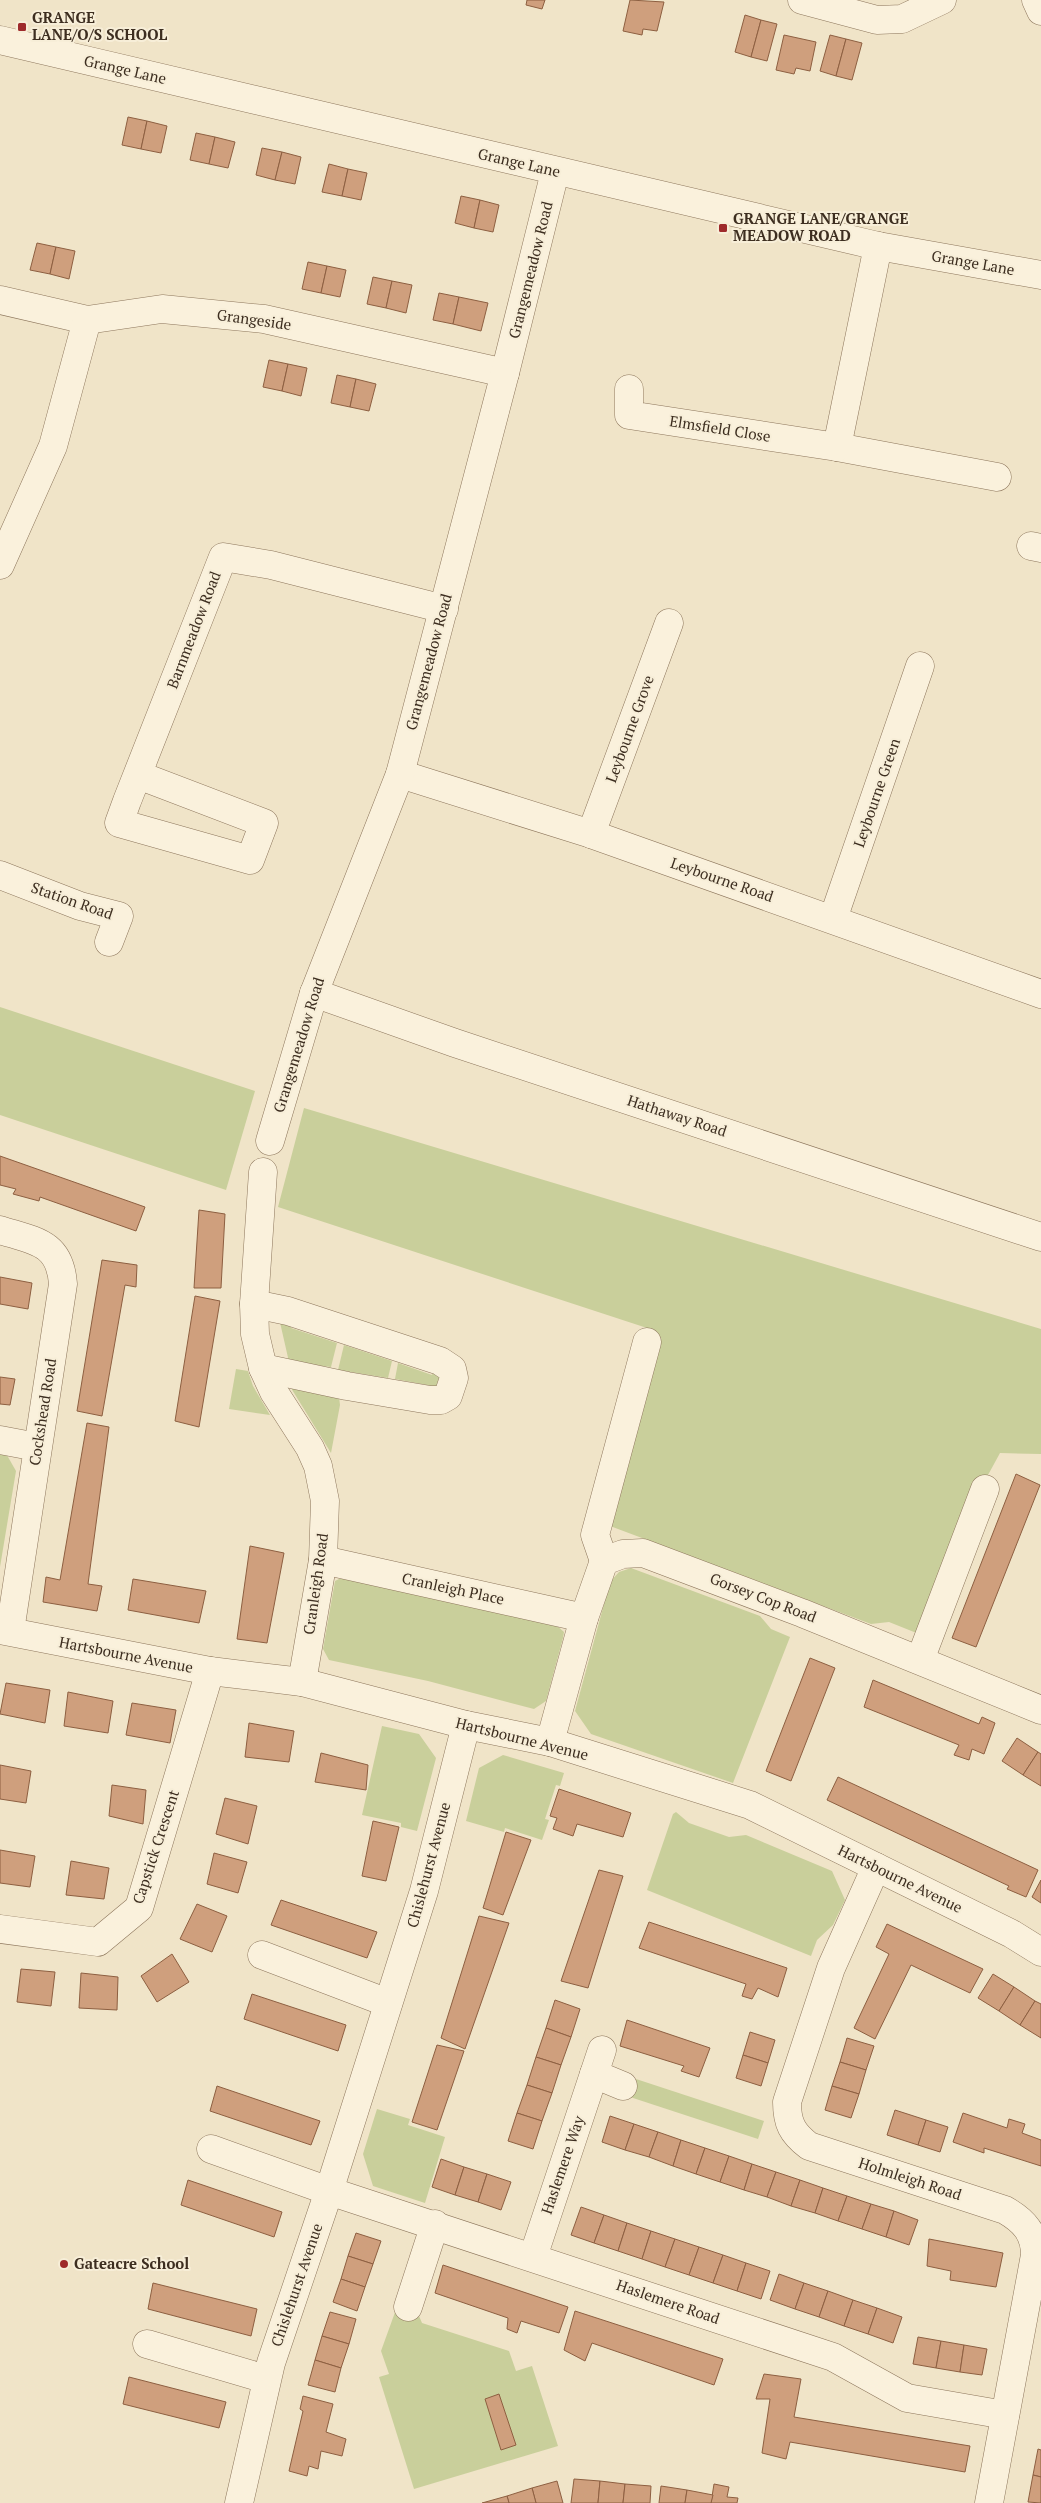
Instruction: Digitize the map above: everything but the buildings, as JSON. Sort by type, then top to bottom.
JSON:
[{"type":"street","points":[[802,0],[877,20],[902,19],[942,0]]},
{"type":"street","points":[[1036,0],[1041,10]]},
{"type":"street","name":"Grange Lane","points":[[0,40],[555,172],[878,246],[1041,275]]},
{"type":"street","name":"Grangemeadow Road","points":[[270,1141],[314,993],[400,774],[505,373],[555,172]]},
{"type":"street","points":[[836,448],[878,246]]},
{"type":"street","name":"Grangeside","points":[[0,300],[87,320],[162,309],[264,319],[505,373]]},
{"type":"street","points":[[0,565],[53,446],[87,320]]},
{"type":"street","name":"Elmsfield Close","points":[[629,389],[630,415],[836,448],[997,477]]},
{"type":"street","name":"Barnmeadow Road","points":[[138,775],[264,822],[250,860],[119,823],[222,557],[271,565],[444,609]]},
{"type":"street","name":"Leybourne Grove","points":[[591,834],[669,623]]},
{"type":"street","name":"Leybourne Green","points":[[833,919],[920,666]]},
{"type":"street","name":"Leybourne Road","points":[[400,774],[591,834],[1041,994]]},
{"type":"street","name":"Station Road","points":[[0,875],[80,906],[119,916],[109,942]]},
{"type":"street","name":"Hathaway Road","points":[[314,993],[455,1043],[1041,1237]]},
{"type":"street","name":"Cranleigh Road","points":[[263,1172],[254,1304],[255,1334],[263,1368],[274,1392],[310,1448],[318,1466],[325,1502],[322,1560],[302,1682]]},
{"type":"street","name":"Cockshead Road","points":[[0,1230],[44,1244],[55,1254],[62,1268],[63,1284],[5,1630]]},
{"type":"street","points":[[254,1304],[288,1311],[440,1361],[452,1369],[454,1378],[448,1396],[440,1400],[430,1400],[347,1386],[263,1368]]},
{"type":"street","points":[[550,1742],[584,1618],[604,1561],[595,1535],[647,1342]]},
{"type":"street","points":[[0,1440],[36,1447]]},
{"type":"street","points":[[920,1660],[985,1488]]},
{"type":"street","name":"Gorsey Cop Road","points":[[604,1561],[624,1554],[643,1552],[920,1660],[1041,1710]]},
{"type":"street","name":"Cranleigh Place","points":[[322,1560],[584,1618]]},
{"type":"street","name":"Hartsbourne Avenue","points":[[5,1630],[210,1672],[302,1682],[466,1725],[550,1742],[750,1805],[1012,1934],[1041,1952]]},
{"type":"street","name":"Capstick Crescent","points":[[0,1929],[98,1942],[139,1908],[210,1672]]},
{"type":"street","name":"Chislehurst Avenue","points":[[239,2503],[266,2379],[329,2191],[424,1891],[466,1725]]},
{"type":"street","name":"Holmleigh Road","points":[[876,1867],[831,1968],[787,2102],[787,2117],[790,2127],[798,2138],[809,2146],[1005,2210],[1026,2225],[1035,2244],[1035,2255],[989,2503]]},
{"type":"street","points":[[262,1955],[388,2003]]},
{"type":"street","name":"Haslemere Way","points":[[533,2257],[598,2062],[623,2086]]},
{"type":"street","points":[[211,2149],[329,2191]]},
{"type":"street","name":"Haslemere Road","points":[[329,2191],[435,2224],[833,2357],[907,2398],[1005,2415]]},
{"type":"street","points":[[408,2307],[435,2224]]},
{"type":"street","points":[[147,2344],[266,2379]]},
{"type":"green space","points":[[0,1007],[255,1091],[226,1190],[0,1115]]},
{"type":"green space","points":[[304,1108],[1041,1329],[1041,1454],[1000,1453],[982,1486],[924,1636],[889,1622],[871,1624],[602,1523],[654,1340],[647,1328],[278,1207]]},
{"type":"green space","points":[[279,1318],[294,1319],[291,1328],[337,1343],[331,1367],[289,1362]]},
{"type":"green space","points":[[344,1345],[392,1361],[388,1378],[338,1370]]},
{"type":"green space","points":[[398,1363],[432,1375],[435,1366],[446,1381],[427,1393],[427,1385],[395,1379]]},
{"type":"green space","points":[[236,1369],[248,1371],[253,1386],[270,1415],[229,1409]]},
{"type":"green space","points":[[291,1388],[339,1397],[340,1405],[331,1453]]},
{"type":"green space","points":[[0,1450],[4,1450],[16,1471],[0,1567]]},
{"type":"green space","points":[[631,1568],[760,1616],[771,1629],[790,1637],[733,1783],[591,1734],[575,1711],[610,1582],[619,1572]]},
{"type":"green space","points":[[343,1577],[556,1625],[564,1632],[546,1701],[534,1709],[428,1681],[329,1660],[323,1649],[335,1581]]},
{"type":"green space","points":[[382,1726],[419,1734],[436,1758],[417,1831],[401,1827],[401,1823],[362,1815]]},
{"type":"green space","points":[[503,1755],[564,1773],[560,1786],[556,1785],[545,1819],[549,1820],[542,1840],[505,1828],[504,1832],[466,1821],[479,1768]]},
{"type":"green space","points":[[676,1812],[689,1823],[729,1837],[746,1835],[832,1871],[845,1900],[833,1925],[817,1940],[811,1956],[647,1890],[673,1814]]},
{"type":"green space","points":[[636,2079],[764,2121],[758,2139],[630,2097]]},
{"type":"green space","points":[[377,2109],[410,2119],[408,2125],[445,2137],[425,2203],[373,2186],[363,2154]]},
{"type":"green space","points":[[398,2304],[416,2309],[422,2323],[509,2351],[516,2371],[532,2366],[558,2446],[414,2489],[379,2377],[389,2374],[381,2351]]},
{"type":"place","name":"GRANGE LANE/O/S SCHOOL","points":[[22,27]]},
{"type":"place","name":"GRANGE LANE/GRANGE MEADOW ROAD","points":[[723,228]]},
{"type":"place","name":"Gateacre School","points":[[64,2264]]}]
